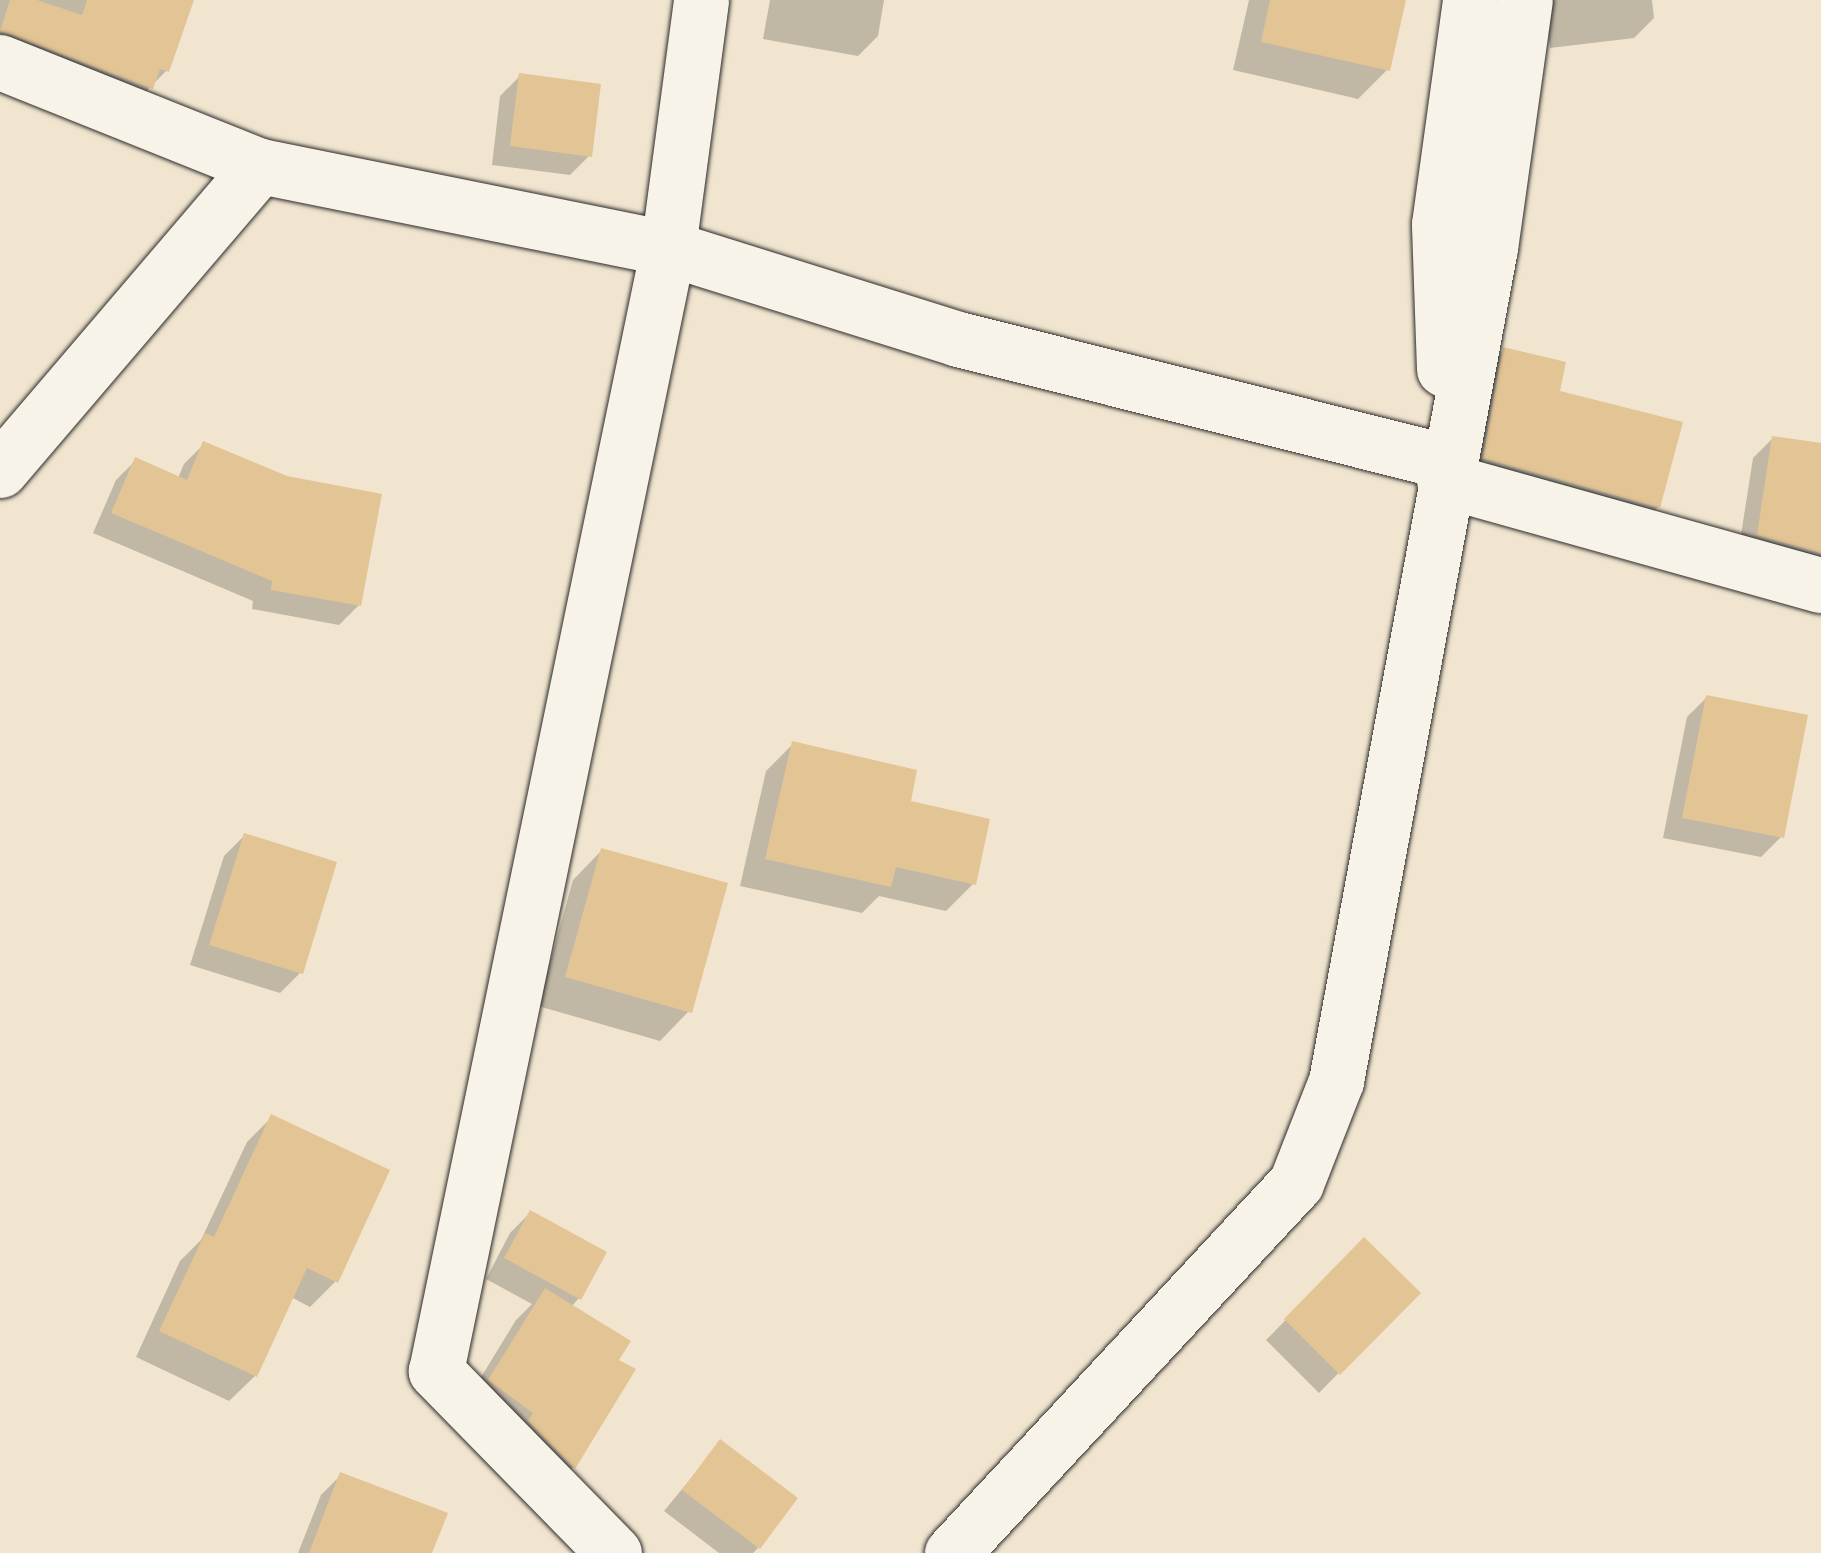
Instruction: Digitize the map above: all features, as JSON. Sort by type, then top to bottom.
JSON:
[{"type":"street","points":[[614,1553],[436,1371],[668,248],[700,0]]},
{"type":"street","points":[[1446,471],[1440,224],[1470,0]]},
{"type":"street","points":[[952,1553],[1296,1183],[1336,1082],[1490,248],[1525,0]]},
{"type":"street","points":[[0,62],[260,166],[668,248],[958,339],[1446,471],[1821,585]]},
{"type":"street","points":[[0,470],[260,166]]},
{"type":"building","points":[[10,0],[37,0],[82,15],[87,0],[194,0],[169,72],[160,69],[153,89],[0,31]]},
{"type":"building","points":[[1270,0],[1406,0],[1390,71],[1261,42]]},
{"type":"building","points":[[519,73],[601,84],[592,157],[510,146]]},
{"type":"building","points":[[1503,347],[1566,362],[1560,391],[1683,422],[1660,508],[1483,458]]},
{"type":"building","points":[[1772,436],[1821,443],[1821,553],[1757,535]]},
{"type":"building","points":[[203,441],[287,476],[382,494],[361,606],[271,590],[272,581],[111,513],[135,457],[187,480]]},
{"type":"building","points":[[1706,695],[1808,715],[1784,838],[1682,818]]},
{"type":"building","points":[[792,741],[917,770],[911,801],[990,819],[976,885],[896,867],[891,887],[765,859]]},
{"type":"building","points":[[244,833],[337,862],[303,974],[209,945]]},
{"type":"building","points":[[601,848],[728,883],[692,1013],[565,977]]},
{"type":"building","points":[[271,1114],[390,1170],[338,1283],[307,1268],[257,1377],[159,1331],[205,1233],[214,1237]]},
{"type":"building","points":[[530,1210],[607,1252],[581,1300],[504,1258]]},
{"type":"building","points":[[1364,1237],[1421,1293],[1340,1375],[1284,1319]]},
{"type":"building","points":[[545,1288],[631,1341],[619,1360],[636,1369],[575,1469],[528,1421],[533,1413],[488,1380]]},
{"type":"building","points":[[720,1439],[798,1498],[760,1549],[682,1490]]},
{"type":"building","points":[[340,1472],[448,1513],[432,1553],[309,1553]]}]
